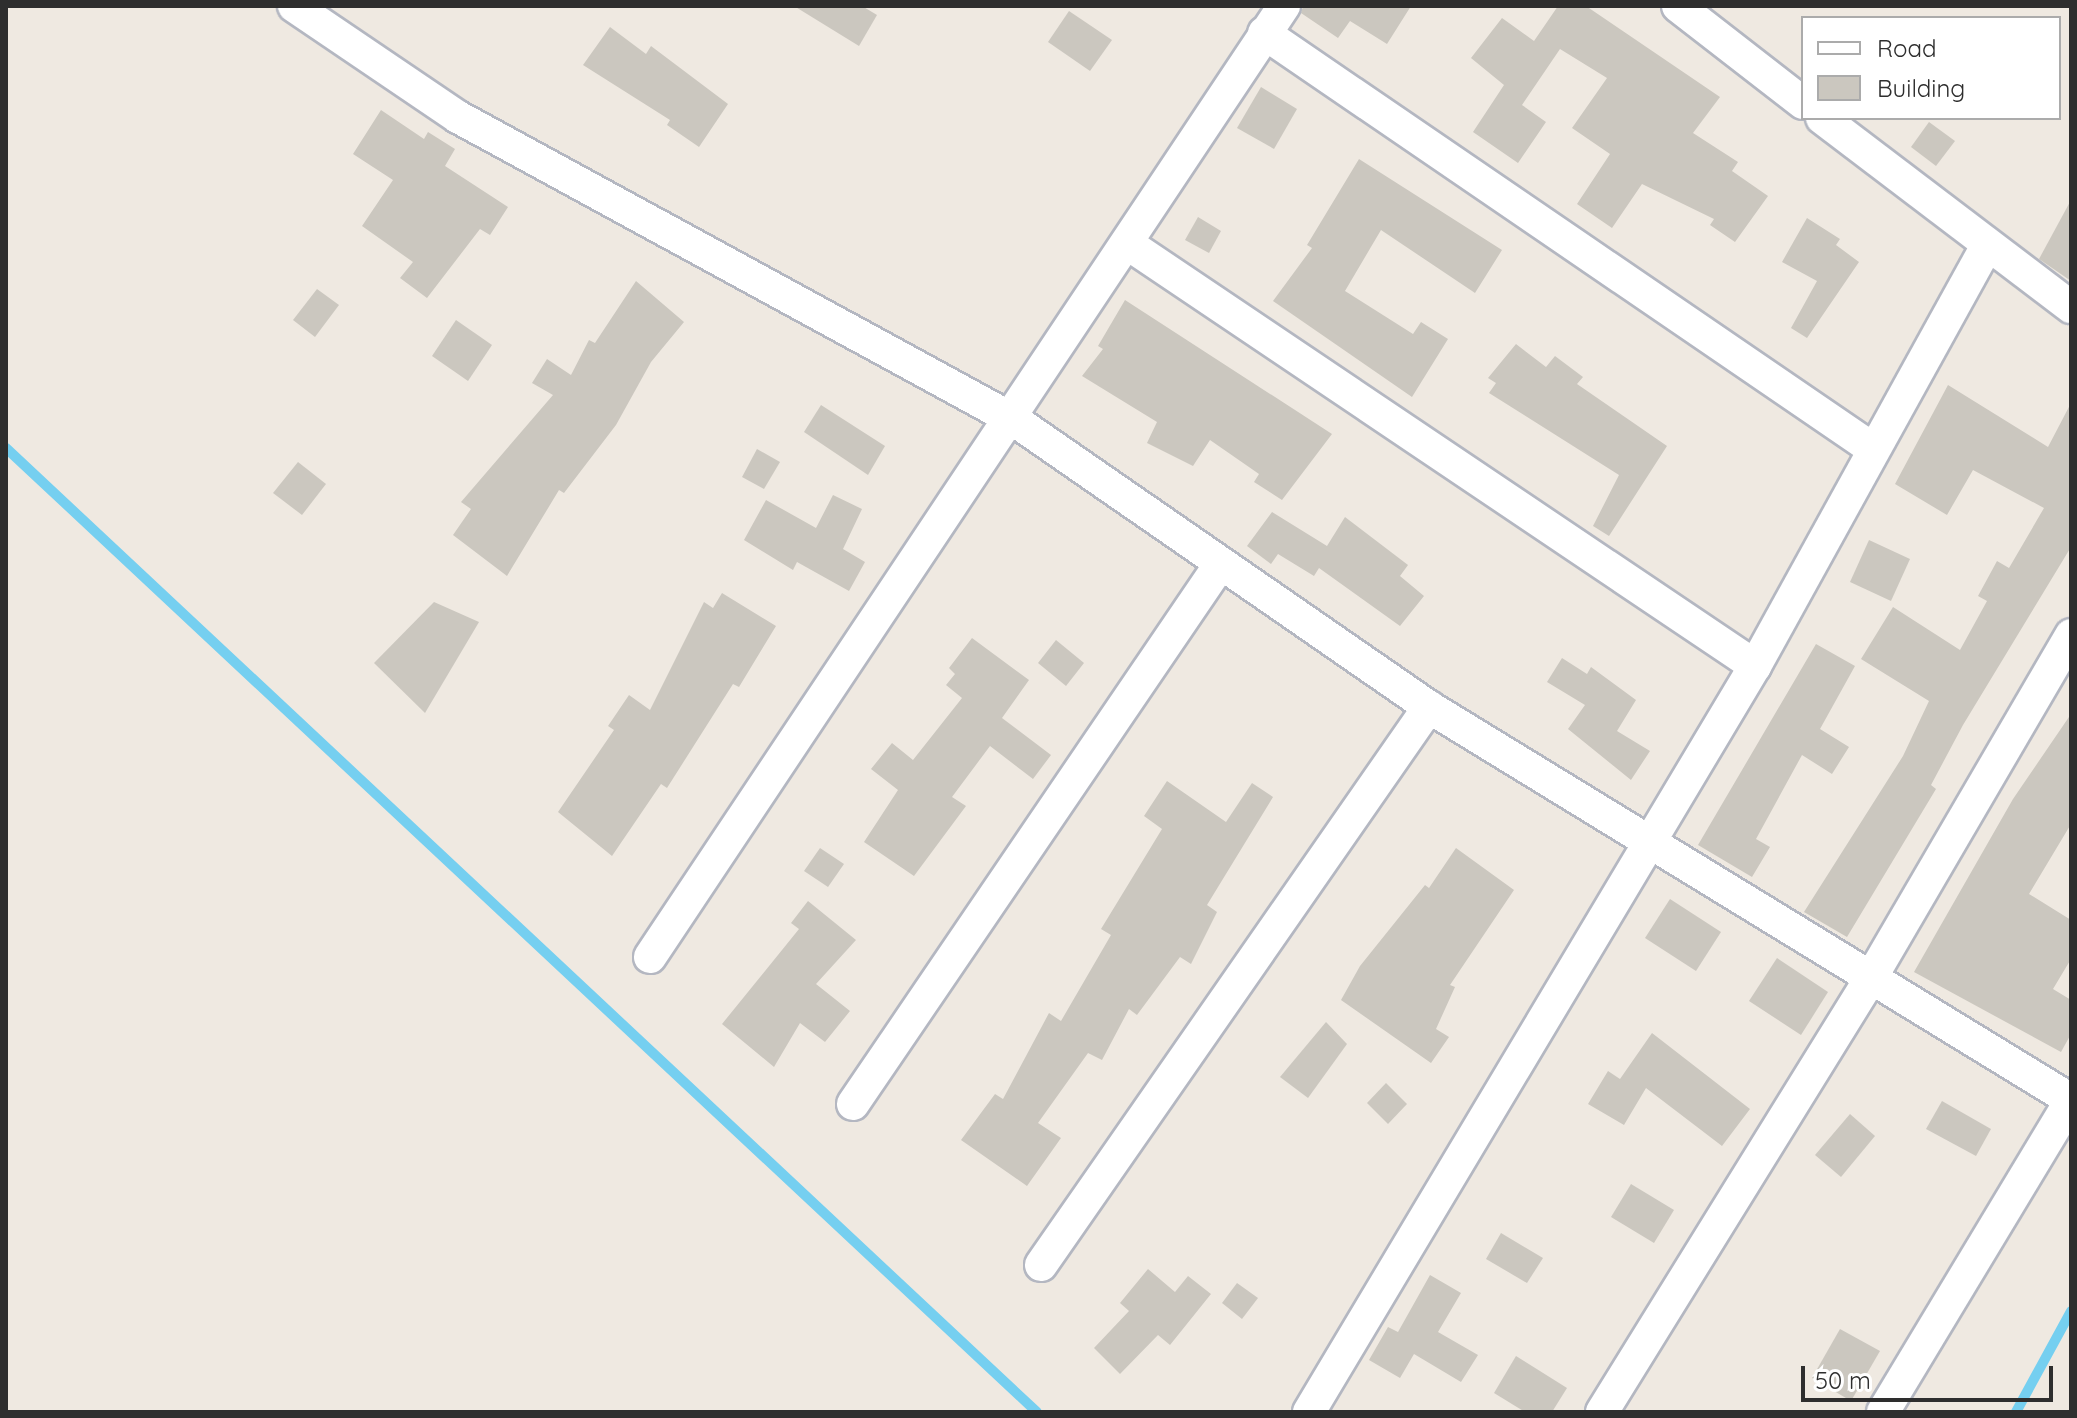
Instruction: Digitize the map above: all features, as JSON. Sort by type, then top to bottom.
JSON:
[{"type":"street","points":[[294,6],[458,117],[1014,420],[1429,707],[1648,846],[1872,976],[2071,1100],[1883,1412]]},
{"type":"street","points":[[650,957],[1014,420],[1284,6]]},
{"type":"street","points":[[1678,6],[1801,101]]},
{"type":"street","points":[[1264,33],[1873,449]]},
{"type":"street","points":[[1825,120],[2071,307]]},
{"type":"street","points":[[1128,244],[1755,666]]},
{"type":"street","points":[[1309,1412],[1755,666],[1987,246]]},
{"type":"street","points":[[853,1104],[1221,563]]},
{"type":"street","points":[[1602,1412],[1872,976],[2071,635]]},
{"type":"street","points":[[1041,1265],[1429,707]]},
{"type":"building","points":[[794,6],[862,6],[877,15],[859,46]]},
{"type":"building","points":[[1303,6],[1411,6],[1387,44],[1350,21],[1338,38],[1301,13]]},
{"type":"building","points":[[1558,6],[1586,6],[1720,97],[1693,133],[1738,162],[1732,171],[1768,196],[1735,242],[1710,225],[1714,219],[1642,184],[1612,228],[1577,204],[1610,154],[1572,128],[1607,78],[1560,49],[1522,105],[1546,122],[1518,163],[1473,132],[1504,85],[1471,58],[1502,18],[1534,41]]},
{"type":"building","points":[[1069,11],[1112,40],[1090,71],[1048,42]]},
{"type":"building","points":[[610,27],[646,54],[651,46],[728,104],[699,147],[667,125],[670,120],[583,65]]},
{"type":"building","points":[[1261,87],[1297,109],[1274,149],[1237,128]]},
{"type":"building","points":[[381,110],[424,139],[428,132],[455,149],[445,166],[508,207],[490,235],[480,229],[427,298],[400,278],[413,262],[362,226],[393,180],[353,154]]},
{"type":"building","points":[[1929,122],[1955,141],[1936,166],[1911,147]]},
{"type":"building","points":[[1359,159],[1502,250],[1475,293],[1381,230],[1345,291],[1413,334],[1421,322],[1448,339],[1412,397],[1273,301],[1312,248],[1307,245]]},
{"type":"building","points":[[2071,200],[2071,281],[2039,259]]},
{"type":"building","points":[[1198,217],[1221,231],[1209,253],[1185,240]]},
{"type":"building","points":[[1807,218],[1840,239],[1836,245],[1859,262],[1807,338],[1791,328],[1817,281],[1782,262]]},
{"type":"building","points":[[636,281],[684,322],[651,362],[616,425],[564,493],[559,490],[507,576],[453,535],[471,509],[461,502],[553,395],[532,383],[547,359],[571,375],[589,340],[595,343]]},
{"type":"building","points":[[317,289],[339,305],[315,337],[293,320]]},
{"type":"building","points":[[1125,300],[1332,434],[1282,500],[1254,482],[1259,474],[1210,440],[1193,466],[1147,443],[1157,422],[1082,376],[1103,349],[1098,346]]},
{"type":"building","points":[[456,320],[492,345],[468,381],[432,356]]},
{"type":"building","points":[[1516,344],[1546,367],[1555,356],[1583,377],[1577,384],[1667,446],[1609,536],[1593,526],[1619,475],[1489,393],[1496,383],[1488,378]]},
{"type":"building","points":[[1948,385],[2048,447],[2071,403],[2071,547],[1963,725],[1931,785],[1936,789],[1847,937],[1804,912],[1903,756],[1929,701],[1861,659],[1893,607],[1960,650],[1987,601],[1978,596],[1997,561],[2009,568],[2044,508],[1973,470],[1947,515],[1895,484]]},
{"type":"building","points":[[821,405],[885,446],[868,475],[804,432]]},
{"type":"building","points":[[757,449],[780,462],[764,489],[742,477]]},
{"type":"building","points":[[298,462],[326,484],[302,515],[273,493]]},
{"type":"building","points":[[833,495],[862,509],[843,549],[865,562],[849,591],[797,562],[793,570],[744,540],[766,500],[816,528]]},
{"type":"building","points":[[1272,512],[1327,546],[1345,517],[1408,565],[1400,576],[1424,596],[1400,626],[1319,568],[1314,576],[1278,554],[1271,564],[1247,546]]},
{"type":"building","points":[[1869,540],[1910,559],[1891,601],[1850,582]]},
{"type":"building","points":[[722,593],[776,626],[739,687],[733,684],[667,788],[661,784],[612,856],[558,812],[614,730],[608,726],[629,695],[650,710],[704,602],[713,608]]},
{"type":"building","points":[[434,602],[479,622],[425,713],[374,663]]},
{"type":"building","points":[[972,638],[1029,680],[1002,718],[1051,755],[1033,779],[990,746],[952,797],[966,806],[914,876],[864,842],[898,790],[871,769],[892,743],[913,760],[962,698],[946,685],[955,674],[949,668]]},
{"type":"building","points":[[1056,640],[1084,663],[1066,686],[1038,663]]},
{"type":"building","points":[[1816,644],[1855,666],[1820,729],[1849,747],[1832,774],[1802,755],[1756,839],[1770,847],[1752,877],[1698,845]]},
{"type":"building","points":[[1562,658],[1587,674],[1591,667],[1636,700],[1617,731],[1650,751],[1631,780],[1568,729],[1585,705],[1547,682]]},
{"type":"building","points":[[2071,714],[2071,824],[2029,894],[2071,920],[2071,959],[2053,989],[2071,1000],[2071,1034],[2061,1052],[1914,972],[2013,799]]},
{"type":"building","points":[[1167,781],[1226,822],[1252,783],[1273,797],[1207,905],[1217,912],[1191,964],[1180,957],[1137,1015],[1129,1009],[1102,1060],[1088,1053],[1038,1123],[1061,1138],[1027,1186],[961,1140],[995,1094],[1003,1099],[1049,1013],[1061,1021],[1111,935],[1101,929],[1162,829],[1144,816]]},
{"type":"building","points":[[820,848],[844,864],[828,887],[804,871]]},
{"type":"building","points":[[1456,848],[1514,890],[1450,985],[1455,987],[1436,1029],[1449,1037],[1431,1063],[1341,1000],[1360,966],[1425,885],[1429,888]]},
{"type":"building","points":[[1670,899],[1721,932],[1696,971],[1645,938]]},
{"type":"building","points":[[808,901],[856,940],[816,984],[850,1011],[825,1042],[800,1023],[774,1067],[722,1024],[799,929],[791,923]]},
{"type":"building","points":[[1777,958],[1828,992],[1801,1035],[1749,1001]]},
{"type":"building","points":[[1326,1022],[1347,1044],[1308,1098],[1280,1077]]},
{"type":"building","points":[[1652,1033],[1750,1109],[1722,1146],[1646,1088],[1624,1125],[1588,1104],[1608,1071],[1620,1079]]},
{"type":"building","points":[[1386,1083],[1407,1104],[1388,1124],[1367,1103]]},
{"type":"building","points":[[1942,1101],[1991,1129],[1976,1156],[1926,1129]]},
{"type":"building","points":[[1850,1114],[1875,1136],[1841,1177],[1815,1155]]},
{"type":"building","points":[[1631,1184],[1674,1210],[1654,1243],[1611,1217]]},
{"type":"building","points":[[1501,1233],[1543,1258],[1527,1283],[1486,1259]]},
{"type":"building","points":[[1148,1269],[1175,1292],[1188,1276],[1211,1294],[1170,1345],[1158,1335],[1120,1374],[1094,1348],[1129,1311],[1120,1303]]},
{"type":"building","points":[[1430,1275],[1461,1293],[1438,1332],[1478,1355],[1461,1382],[1414,1354],[1400,1378],[1369,1360],[1388,1327],[1398,1332]]},
{"type":"building","points":[[1237,1283],[1258,1298],[1242,1319],[1222,1303]]},
{"type":"building","points":[[1840,1329],[1880,1351],[1851,1401],[1812,1378]]},
{"type":"building","points":[[1516,1356],[1567,1388],[1552,1412],[1525,1412],[1494,1393]]},
{"type":"waterway","points":[[6,448],[1037,1412]]},
{"type":"waterway","points":[[2016,1412],[2071,1311]]}]
